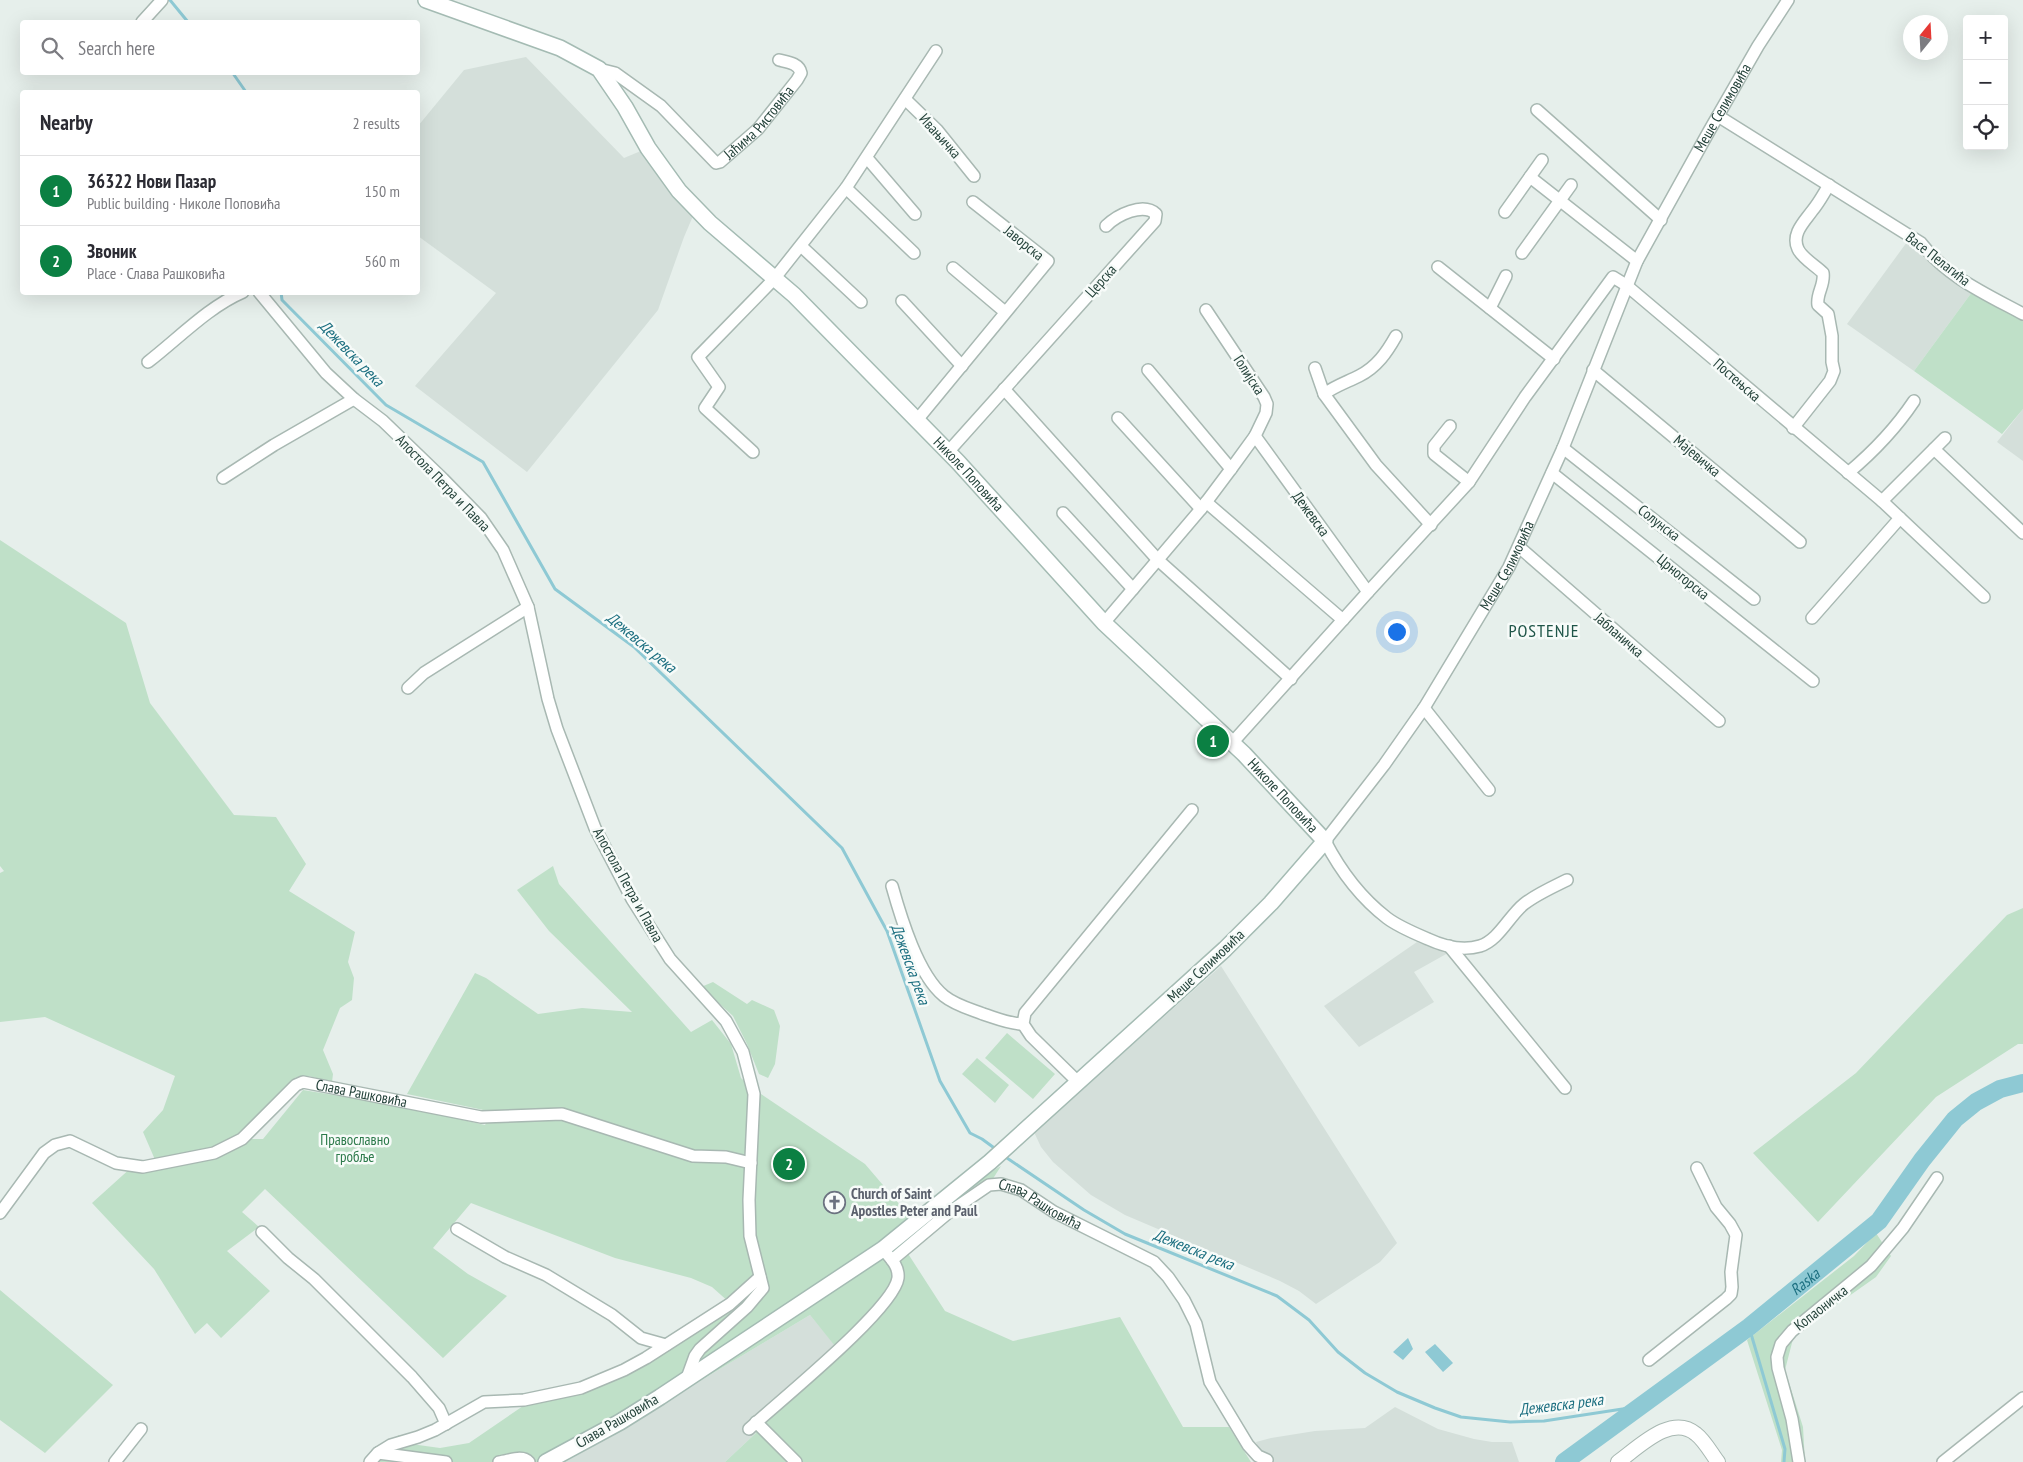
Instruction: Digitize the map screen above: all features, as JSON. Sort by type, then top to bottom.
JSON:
[{"type":"main road","name":"Јаћима Ристовића","points":[[426,0],[560,48],[599,69],[625,107],[648,148],[679,191],[710,223],[774,279]]},
{"type":"main road","name":"Николе Поповића","points":[[774,279],[794,296],[948,452],[1104,623],[1232,743],[1325,841]]},
{"type":"main road","name":"Меше Селимовића","points":[[1022,1133],[1225,949],[1271,903],[1325,841]]},
{"type":"main road","name":"Слава Рашковића","points":[[546,1462],[620,1422],[687,1378],[888,1255],[1022,1133]]},
{"type":"street","points":[[144,20],[162,0]]},
{"type":"street","name":"Меше Селимовића","points":[[1325,841],[1384,765],[1424,708],[1509,567],[1563,448],[1637,261],[1758,46],[1788,0]]},
{"type":"street","name":"Ивањичка","points":[[774,279],[846,188],[936,50]]},
{"type":"street","name":"Јаћима Ристовића","points":[[599,69],[615,73],[661,106],[716,164],[758,128],[797,80],[801,73],[800,69],[797,66],[779,60]]},
{"type":"street","name":"Ивањичка","points":[[905,99],[938,130],[974,176]]},
{"type":"street","points":[[1537,110],[1661,220]]},
{"type":"street","name":"Васе Пелагића","points":[[1718,116],[1921,243],[1934,260],[1967,284],[2023,314]]},
{"type":"street","points":[[867,158],[915,214]]},
{"type":"street","points":[[1506,212],[1542,160]]},
{"type":"street","points":[[1530,177],[1637,261]]},
{"type":"street","points":[[1522,253],[1571,185]]},
{"type":"street","points":[[1794,428],[1830,381],[1834,371],[1832,336],[1828,314],[1818,305],[1817,299],[1824,279],[1823,274],[1798,249],[1796,238],[1798,228],[1812,212],[1829,185]]},
{"type":"street","points":[[846,188],[914,254]]},
{"type":"street","name":"Јаворска","points":[[917,420],[1048,261],[973,202]]},
{"type":"street","name":"Церска","points":[[948,452],[1155,221],[1156,214],[1151,209],[1144,208],[1123,216],[1106,226]]},
{"type":"street","points":[[801,246],[861,302]]},
{"type":"street","points":[[1438,267],[1554,359]]},
{"type":"street","points":[[953,268],[1005,312]]},
{"type":"street","points":[[1490,308],[1506,276]]},
{"type":"street","points":[[1232,743],[1468,482],[1525,397],[1611,278],[1616,278],[1626,285]]},
{"type":"street","points":[[753,452],[705,408],[719,387],[698,357],[774,279]]},
{"type":"street","name":"Постењска","points":[[1626,285],[1882,501],[1984,597]]},
{"type":"street","points":[[148,362],[210,310],[238,295]]},
{"type":"street","name":"Апостола Петра и Павла","points":[[261,295],[326,373],[354,399],[383,421],[481,518],[503,550],[528,607],[548,699],[557,730],[595,828],[632,899],[670,959],[726,1021],[743,1052],[754,1094],[751,1163]]},
{"type":"street","points":[[902,301],[962,366]]},
{"type":"street","name":"Голијска","points":[[1104,623],[1203,506],[1254,436],[1266,413],[1267,404],[1206,310]]},
{"type":"street","points":[[1324,394],[1335,386],[1360,376],[1373,367],[1385,355],[1396,336]]},
{"type":"street","points":[[1314,368],[1324,394],[1376,465],[1430,525]]},
{"type":"street","points":[[1148,370],[1231,469]]},
{"type":"street","name":"Мајевичка","points":[[1593,370],[1800,542]]},
{"type":"street","points":[[1004,388],[1158,560],[1291,679]]},
{"type":"street","points":[[222,478],[274,445],[354,399]]},
{"type":"street","points":[[1848,473],[1877,446],[1905,415],[1914,401]]},
{"type":"street","points":[[1118,418],[1203,506],[1343,620]]},
{"type":"street","points":[[1450,426],[1434,446],[1434,454],[1468,482]]},
{"type":"street","name":"Дежевска","points":[[1254,436],[1368,592]]},
{"type":"street","points":[[1882,501],[1945,438]]},
{"type":"street","name":"Солунска","points":[[1563,448],[1754,599]]},
{"type":"street","points":[[1934,449],[2023,533]]},
{"type":"street","name":"Црногорска","points":[[1552,473],[1813,681]]},
{"type":"street","points":[[1063,513],[1133,589]]},
{"type":"street","points":[[1812,618],[1900,518]]},
{"type":"street","name":"Јабланичка","points":[[1518,547],[1719,721]]},
{"type":"street","points":[[408,688],[424,673],[528,607]]},
{"type":"street","points":[[1424,708],[1489,790]]},
{"type":"street","points":[[1078,1082],[1031,1036],[1023,1024],[1025,1013],[1192,810]]},
{"type":"street","points":[[1325,841],[1345,873],[1366,899],[1388,919],[1410,931],[1449,946],[1467,948],[1480,946],[1491,939],[1523,904],[1567,880]]},
{"type":"street","points":[[892,886],[899,913],[922,967],[934,986],[944,996],[958,1005],[1012,1024],[1023,1024]]},
{"type":"street","points":[[1449,946],[1565,1088]]},
{"type":"street","name":"Слава Рашковића","points":[[0,1214],[44,1152],[54,1145],[70,1141],[116,1163],[143,1167],[214,1153],[242,1139],[296,1085],[302,1082],[481,1116],[562,1114],[693,1156],[726,1156],[751,1163]]},
{"type":"street","points":[[687,1378],[695,1356],[700,1349],[747,1307],[763,1288],[750,1236],[751,1163]]},
{"type":"street","points":[[1649,1360],[1726,1300],[1731,1294],[1730,1272],[1736,1236],[1730,1224],[1716,1207],[1697,1168]]},
{"type":"street","name":"Копаоничка","points":[[1798,1462],[1792,1419],[1778,1368],[1781,1344],[1792,1331],[1871,1266],[1903,1228],[1937,1178]]},
{"type":"street","name":"Слава Рашковића","points":[[888,1255],[989,1185],[1001,1184],[1021,1190],[1054,1212],[1154,1262],[1161,1267],[1184,1300],[1196,1324],[1210,1382],[1248,1446],[1260,1459]]},
{"type":"street","points":[[457,1229],[505,1257],[546,1275],[612,1315],[641,1338],[666,1345]]},
{"type":"street","points":[[262,1232],[288,1258],[314,1279],[412,1377],[439,1408],[446,1424]]},
{"type":"street","points":[[796,1462],[752,1425],[839,1349],[890,1296],[898,1278],[897,1268],[888,1255]]},
{"type":"street","points":[[370,1462],[378,1453],[394,1443],[418,1438],[484,1402],[532,1398],[588,1386],[646,1358],[730,1304],[760,1277]]},
{"type":"street","points":[[1943,1462],[2023,1398]]},
{"type":"street","points":[[1618,1462],[1659,1434],[1674,1427],[1684,1427],[1697,1434],[1718,1462]]},
{"type":"street","points":[[115,1462],[141,1429]]},
{"type":"street","points":[[378,1453],[446,1462]]},
{"type":"street","points":[[499,1462],[521,1457],[526,1458],[529,1462]]},
{"type":"shaded area","points":[[526,57],[624,158],[648,148],[696,209],[658,310],[527,472],[415,386],[496,293],[420,237],[420,124],[464,70]]},
{"type":"shaded area","points":[[1907,242],[1932,265],[1972,292],[1914,371],[1847,324]]},
{"type":"shaded area","points":[[2023,409],[2023,461],[1997,442]]},
{"type":"shaded area","points":[[1417,942],[1448,953],[1414,972],[1434,1002],[1359,1047],[1324,1006]]},
{"type":"shaded area","points":[[1221,966],[1397,1243],[1380,1262],[1316,1304],[1299,1291],[1280,1281],[1125,1215],[1091,1195],[1053,1162],[1041,1147],[1034,1132]]},
{"type":"shaded area","points":[[810,1315],[835,1345],[748,1424],[756,1433],[725,1462],[565,1462]]},
{"type":"shaded area","points":[[1395,1407],[1438,1429],[1474,1439],[1492,1442],[1512,1442],[1519,1462],[1262,1462],[1256,1442],[1315,1431],[1365,1428]]},
{"type":"green space","points":[[1972,292],[2023,318],[2023,409],[2002,434],[1914,371]]},
{"type":"green space","points":[[0,540],[126,623],[150,703],[234,815],[276,817],[306,864],[289,891],[355,932],[348,962],[354,978],[352,1000],[340,1008],[323,1050],[333,1074],[332,1082],[309,1076],[296,1077],[240,1136],[216,1148],[156,1162],[143,1132],[163,1110],[175,1076],[45,1017],[0,1022],[0,873],[4,871],[0,866]]},
{"type":"green space","name":"Православно гробље","points":[[553,866],[559,884],[691,1032],[712,1020],[731,1044],[741,1078],[752,1088],[865,1164],[912,1219],[1001,1166],[989,1185],[905,1249],[945,1311],[1013,1341],[1120,1317],[1183,1427],[1229,1427],[1251,1462],[725,1462],[756,1433],[748,1424],[835,1346],[810,1315],[565,1462],[365,1462],[399,1435],[404,1443],[440,1448],[469,1443],[526,1404],[588,1386],[730,1303],[712,1287],[691,1278],[615,1258],[471,1203],[433,1248],[468,1274],[507,1296],[443,1358],[265,1189],[242,1212],[259,1227],[227,1251],[270,1291],[221,1338],[207,1323],[195,1334],[154,1269],[92,1203],[133,1166],[158,1165],[242,1139],[263,1139],[303,1090],[406,1107],[485,1125],[493,1112],[407,1094],[475,973],[486,978],[538,1014],[582,1008],[632,1012],[549,931],[517,890]]},
{"type":"green space","points":[[2023,908],[2023,1044],[2018,1044],[1936,1097],[1818,1222],[1753,1153],[1856,1073],[2007,915]]},
{"type":"green space","points":[[713,982],[747,1004],[752,1000],[774,1010],[780,1026],[775,1064],[768,1078],[759,1074],[733,1016],[701,987]]},
{"type":"green space","points":[[1007,1033],[1055,1074],[1033,1099],[985,1058]]},
{"type":"green space","points":[[977,1058],[1009,1085],[995,1103],[962,1074]]},
{"type":"green space","points":[[1876,1233],[1891,1256],[1876,1277],[1794,1335],[1785,1370],[1803,1427],[1805,1462],[1781,1462],[1782,1450],[1747,1340],[1854,1256]]},
{"type":"green space","points":[[0,1290],[113,1385],[45,1453],[0,1420]]},
{"type":"water","points":[[1408,1338],[1413,1349],[1403,1360],[1393,1352]]},
{"type":"water","points":[[1435,1344],[1453,1363],[1443,1372],[1425,1352]]},
{"type":"waterway","name":"Дежевска река","points":[[170,0],[186,20]]},
{"type":"waterway","name":"Дежевска река","points":[[234,75],[245,90]]},
{"type":"waterway","name":"Дежевска река","points":[[281,295],[282,300],[386,405],[483,462],[555,589],[634,647],[842,848],[887,931],[940,1081],[970,1133],[997,1150]]},
{"type":"waterway","name":"Raska","points":[[1564,1462],[1749,1327],[1879,1221],[1922,1160],[1955,1119],[1976,1102],[2000,1089],[2023,1083]]},
{"type":"waterway","name":"Дежевска река","points":[[1004,1156],[1084,1210],[1125,1234],[1277,1296],[1309,1320],[1338,1352],[1365,1373],[1397,1392],[1435,1408],[1461,1417],[1510,1422],[1544,1421],[1642,1406]]},
{"type":"waterway","points":[[1749,1327],[1785,1449],[1784,1462]]},
{"type":"place","name":"36322 Нови Пазар","points":[[1213,741]]},
{"type":"place","name":"Звоник","points":[[789,1164]]},
{"type":"place","name":"Church of Saint Apostles Peter and Paul","points":[[835,1203]]},
{"type":"district","name":"POSTENJE","points":[[1544,631]]}]
